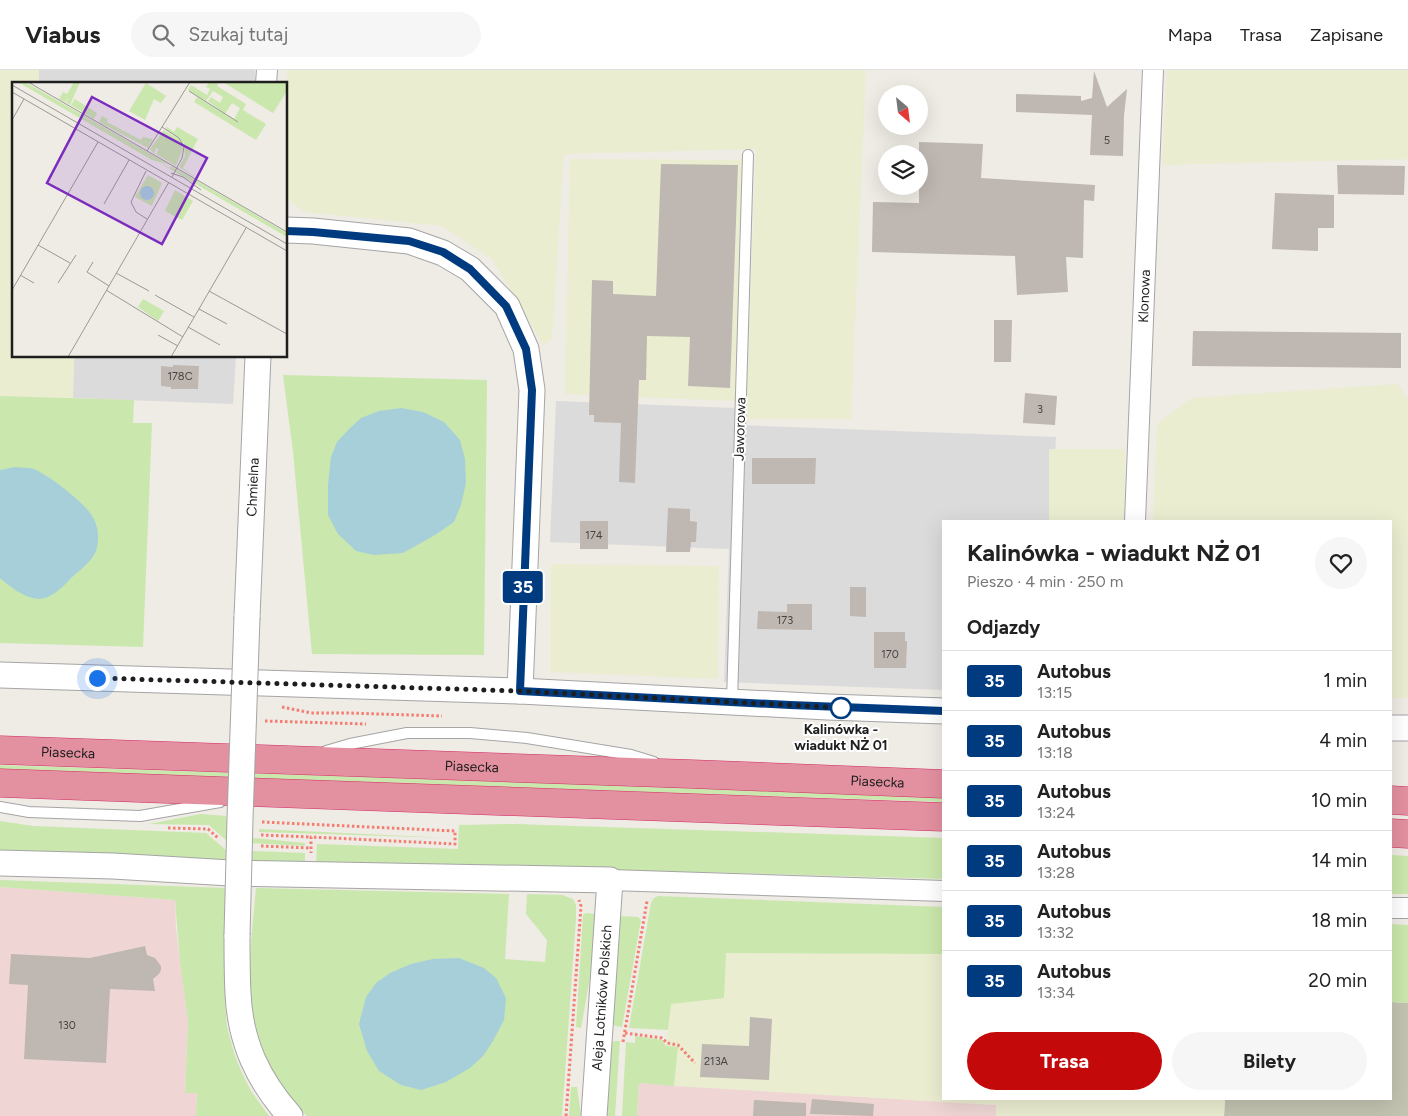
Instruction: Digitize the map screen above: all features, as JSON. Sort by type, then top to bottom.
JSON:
[{"type":"highway","name":"Piasecka","points":[[0,750],[942,784]]},
{"type":"highway","points":[[0,783],[942,817]]},
{"type":"highway","points":[[1392,800],[1408,801]]},
{"type":"highway","points":[[1392,833],[1408,834]]},
{"type":"street","name":"Klonowa","points":[[1135,520],[1153,70]]},
{"type":"street","points":[[288,230],[409,241],[443,252],[470,269],[506,306],[526,349],[532,390],[520,691]]},
{"type":"street","name":"Chmielna","points":[[258,358],[240,819],[237,935],[238,994],[241,1024],[256,1068],[267,1088],[290,1116]]},
{"type":"street","points":[[0,675],[520,691],[732,703],[942,711]]},
{"type":"street","points":[[1392,728],[1408,728]]},
{"type":"street","points":[[0,863],[113,866],[230,873],[610,880],[942,891]]},
{"type":"street","name":"Aleja Lotników Polskich","points":[[594,1116],[610,880]]},
{"type":"street","points":[[1392,908],[1408,908]]},
{"type":"lane","name":"Jaworowa","points":[[732,703],[748,155]]},
{"type":"lane","points":[[0,807],[29,812],[140,816],[265,794]]},
{"type":"path","points":[[311,722],[311,713],[450,716]]},
{"type":"path","points":[[255,821],[455,831],[455,844],[255,834]]},
{"type":"path","points":[[255,846],[311,848],[311,837]]},
{"type":"path","points":[[566,1116],[581,906],[579,900],[574,895]]},
{"type":"path","points":[[623,1051],[624,1033],[650,895]]},
{"type":"path","points":[[624,1033],[662,1038],[667,1043],[678,1045],[695,1064]]},
{"type":"shaded area","points":[[0,70],[39,70],[39,82],[12,82],[12,358],[74,358],[73,398],[0,396]]},
{"type":"shaded area","points":[[39,70],[255,70],[255,82],[39,82]]},
{"type":"shaded area","points":[[287,70],[866,70],[851,419],[746,419],[756,149],[564,154],[552,339],[543,345],[492,259],[442,226],[306,212],[293,204],[288,198]]},
{"type":"shaded area","points":[[1167,70],[1408,70],[1408,159],[1162,165]]},
{"type":"shaded area","points":[[570,159],[744,160],[735,401],[565,394]]},
{"type":"shaded area","points":[[74,358],[236,358],[233,404],[73,398]]},
{"type":"shaded area","points":[[1398,384],[1408,400],[1408,698],[1392,698],[1392,520],[1153,520],[1157,424],[1191,398]]},
{"type":"shaded area","points":[[556,401],[734,408],[738,425],[1056,437],[1052,520],[942,520],[942,690],[724,682],[729,549],[550,542]]},
{"type":"shaded area","points":[[1049,449],[1125,449],[1124,520],[1049,520]]},
{"type":"shaded area","points":[[551,564],[719,566],[718,679],[551,672]]},
{"type":"shaded area","points":[[0,887],[175,900],[176,928],[188,1022],[185,1092],[197,1093],[196,1116],[0,1116]]},
{"type":"shaded area","points":[[725,953],[942,954],[942,1100],[1225,1100],[1224,1116],[996,1116],[996,1105],[674,1086],[678,1048],[666,1046],[671,1004]]},
{"type":"shaded area","points":[[1392,1002],[1408,1003],[1408,1116],[1224,1116],[1225,1100],[1392,1100]]},
{"type":"shaded area","points":[[639,1083],[997,1105],[996,1116],[637,1116]]},
{"type":"green space","points":[[283,375],[487,380],[484,655],[312,654],[293,452]]},
{"type":"green space","points":[[0,396],[134,400],[133,423],[152,423],[143,647],[0,643]]},
{"type":"green space","points":[[0,765],[942,796],[942,802],[0,770]]},
{"type":"green space","points":[[201,814],[226,816],[227,821],[253,838],[305,843],[305,846],[228,842],[209,825],[149,824]]},
{"type":"green space","points":[[0,821],[33,826],[206,833],[226,850],[305,853],[305,864],[0,853]]},
{"type":"green space","points":[[514,824],[942,838],[942,879],[316,864],[317,844],[458,849],[459,825]]},
{"type":"green space","points":[[259,829],[450,838],[259,832]]},
{"type":"green space","points":[[1392,855],[1408,856],[1408,894],[1392,894]]},
{"type":"green space","points":[[0,880],[225,888],[225,1003],[227,1027],[241,1071],[251,1091],[269,1116],[196,1116],[197,1093],[185,1093],[188,1022],[180,962],[175,900],[0,887]]},
{"type":"green space","points":[[256,888],[509,894],[505,959],[545,962],[547,940],[526,914],[527,894],[562,895],[573,899],[576,905],[576,918],[562,1116],[307,1116],[279,1084],[258,1040],[255,1029],[250,995],[250,977]]},
{"type":"green space","points":[[658,896],[942,907],[942,954],[726,953],[724,998],[671,1004],[668,1030],[629,1028],[651,903]]},
{"type":"green space","points":[[586,913],[595,914],[596,919],[594,955],[581,1028],[576,1027],[583,915]]},
{"type":"green space","points":[[618,916],[638,917],[641,920],[622,1027],[615,1026],[610,1018]]},
{"type":"green space","points":[[1392,924],[1408,925],[1408,1003],[1392,1002]]},
{"type":"green space","points":[[635,1036],[662,1040],[666,1046],[678,1047],[674,1086],[639,1083],[637,1116],[622,1116],[626,1042],[635,1043]]},
{"type":"green space","points":[[614,1041],[620,1041],[615,1116],[606,1116],[607,1049]]},
{"type":"green space","points":[[571,1087],[577,1087],[581,1116],[569,1116]]},
{"type":"water","points":[[401,408],[423,412],[444,422],[460,440],[465,459],[466,483],[461,505],[454,522],[403,553],[374,555],[356,551],[338,534],[328,515],[328,485],[331,457],[337,442],[361,418],[379,411]]},
{"type":"water","points":[[15,467],[34,469],[62,487],[78,500],[93,517],[98,531],[97,548],[90,560],[61,588],[53,594],[40,599],[24,595],[0,578],[0,470]]},
{"type":"water","points":[[459,958],[484,968],[496,978],[506,998],[504,1020],[483,1056],[470,1068],[446,1082],[421,1090],[401,1085],[379,1071],[367,1051],[359,1024],[366,997],[376,983],[390,973],[411,964],[433,959]]},
{"type":"building","points":[[1094,71],[1107,107],[1127,89],[1123,156],[1090,155],[1092,115],[1016,112],[1016,94],[1081,96],[1081,101],[1092,98]]},
{"type":"building","points":[[919,142],[983,144],[981,178],[1095,185],[1094,201],[1084,200],[1083,258],[1066,257],[1068,292],[1017,295],[1015,256],[872,252],[873,202],[919,203],[919,195],[928,195],[928,145],[919,145]]},
{"type":"building","points":[[661,164],[738,165],[730,388],[688,386],[690,337],[647,336],[646,380],[639,380],[635,483],[619,482],[621,423],[594,422],[594,415],[589,415],[592,280],[613,281],[613,294],[656,296]]},
{"type":"building","points":[[1337,165],[1405,166],[1404,195],[1338,194]]},
{"type":"building","points":[[1275,193],[1334,195],[1334,228],[1318,228],[1318,251],[1272,249]]},
{"type":"building","points":[[994,320],[1012,320],[1011,362],[994,362]]},
{"type":"building","points":[[1193,331],[1401,333],[1401,368],[1192,366]]},
{"type":"building","points":[[173,365],[199,366],[198,389],[171,389],[171,387],[161,386],[161,366],[173,367]]},
{"type":"building","points":[[1025,393],[1057,396],[1055,425],[1023,423]]},
{"type":"building","points":[[752,458],[816,458],[815,484],[752,484]]},
{"type":"building","points":[[668,508],[690,509],[690,521],[697,522],[696,542],[691,542],[690,552],[666,552]]},
{"type":"building","points":[[580,521],[608,521],[608,549],[580,549]]},
{"type":"building","points":[[850,587],[866,587],[866,617],[850,616]]},
{"type":"building","points":[[787,604],[812,604],[812,630],[757,629],[758,611],[787,612]]},
{"type":"building","points":[[874,632],[905,632],[905,641],[907,641],[906,668],[874,668]]},
{"type":"building","points":[[145,946],[147,955],[155,958],[161,966],[159,974],[153,979],[155,991],[110,989],[106,1063],[24,1059],[28,985],[9,984],[11,954],[90,958]]},
{"type":"building","points":[[750,1017],[772,1019],[769,1080],[700,1077],[702,1044],[749,1046]]},
{"type":"building","points":[[812,1099],[874,1104],[873,1116],[810,1114]]},
{"type":"building","points":[[754,1100],[806,1103],[806,1116],[753,1116]]},
{"type":"bus line","name":"35","points":[[288,231],[409,241],[443,252],[470,269],[506,306],[526,349],[532,390],[520,691],[942,711]]},
{"type":"place","name":"Kalinówka - wiadukt NŻ 01","points":[[841,708]]},
{"type":"route","points":[[97,678],[520,691],[847,708],[841,708]]}]
